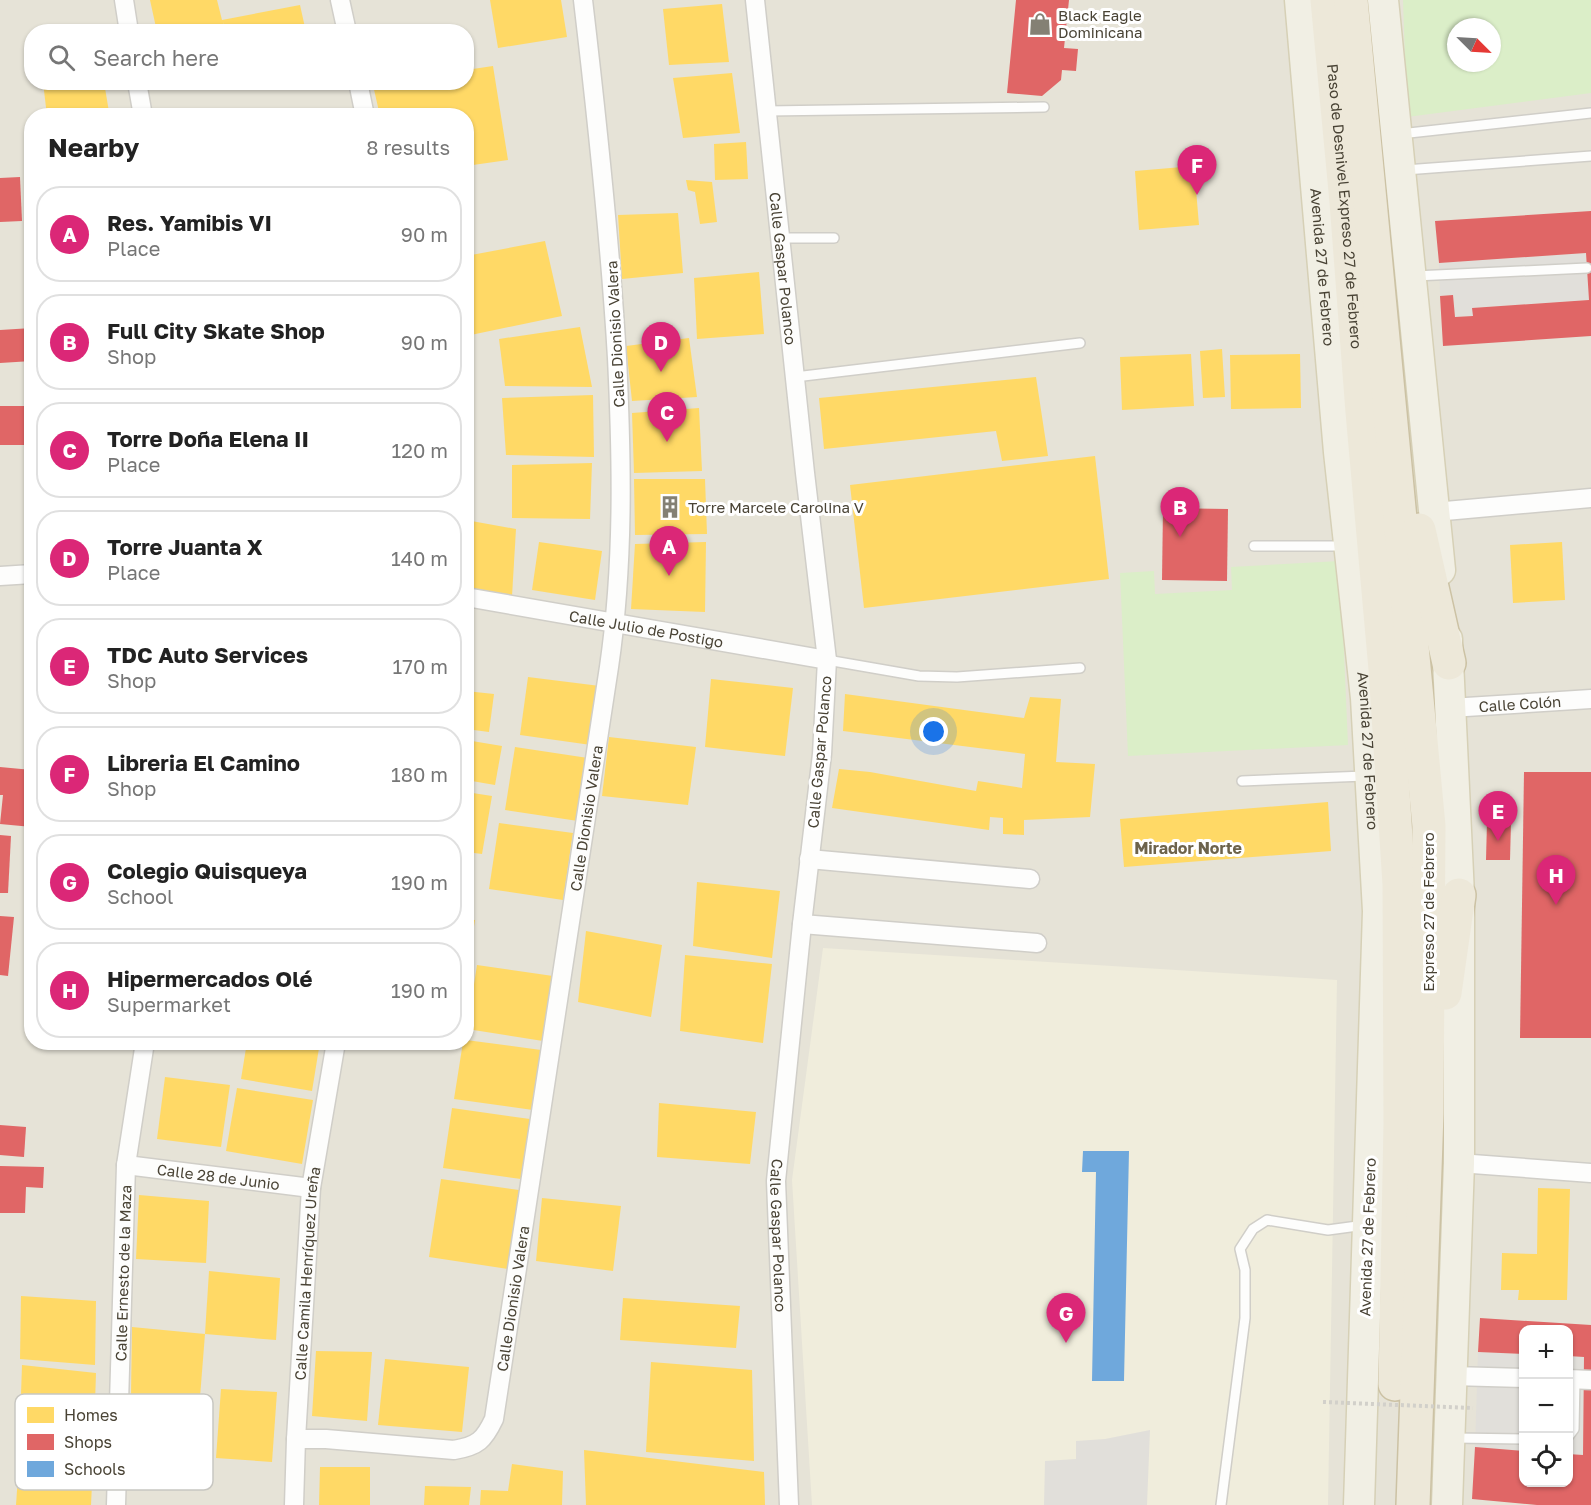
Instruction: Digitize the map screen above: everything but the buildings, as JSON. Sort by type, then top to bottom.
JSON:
[{"type":"highway","name":"Paso de Desnivel Expreso 27 de Febrero","points":[[1327,0],[1346,202],[1376,407]]},
{"type":"highway","name":"Paso de Desnivel Expreso 27 de Febrero","points":[[1351,0],[1383,353],[1376,407]]},
{"type":"highway","points":[[1376,407],[1449,663]]},
{"type":"highway","points":[[1366,698],[1376,407]]},
{"type":"highway","name":"Expreso 27 de Febrero","points":[[1376,407],[1385,669],[1413,1118],[1405,1421]]},
{"type":"highway","points":[[1413,1118],[1459,895]]},
{"type":"highway","points":[[1378,911],[1413,1118]]},
{"type":"highway","points":[[1391,1505],[1405,1421]]},
{"type":"highway","points":[[1405,1421],[1413,1505]]},
{"type":"main road","name":"Avenida 27 de Febrero","points":[[1300,0],[1339,452],[1366,698],[1378,911],[1359,1505]]},
{"type":"main road","points":[[1383,0],[1449,663],[1459,895],[1459,1163],[1447,1505]]},
{"type":"street","points":[[124,0],[128,24]]},
{"type":"street","points":[[340,0],[344,24]]},
{"type":"street","name":"Calle Dionisio Valera","points":[[296,1439],[326,1439],[454,1450],[472,1447],[487,1435],[494,1419],[615,623],[621,512],[620,423],[607,207],[583,0]]},
{"type":"street","name":"Calle Gaspar Polanco","points":[[755,0],[827,660],[822,754],[776,1181],[789,1505]]},
{"type":"street","points":[[138,90],[142,108]]},
{"type":"street","points":[[360,90],[363,108]]},
{"type":"street","points":[[1434,512],[1591,498]]},
{"type":"street","points":[[0,576],[24,574]]},
{"type":"street","name":"Calle Julio de Postigo","points":[[474,598],[827,660]]},
{"type":"street","name":"Calle Colón","points":[[1450,708],[1591,699]]},
{"type":"street","points":[[809,859],[1030,879]]},
{"type":"street","points":[[802,924],[1037,944]]},
{"type":"street","name":"Calle Ernesto de la Maza","points":[[119,1394],[126,1165],[144,1050]]},
{"type":"street","name":"Calle Camila Henríquez Ureña","points":[[294,1505],[311,1188],[335,1050]]},
{"type":"street","points":[[1459,1163],[1591,1173]]},
{"type":"street","name":"Calle 28 de Junio","points":[[126,1165],[311,1188]]},
{"type":"street","points":[[1452,1376],[1519,1378]]},
{"type":"street","name":"Calle Ernesto de la Maza","points":[[116,1490],[116,1505]]},
{"type":"lane","points":[[767,111],[1044,107]]},
{"type":"lane","points":[[1396,135],[1591,113]]},
{"type":"lane","points":[[1400,170],[1591,156]]},
{"type":"lane","points":[[781,238],[834,238]]},
{"type":"lane","points":[[1410,276],[1587,268]]},
{"type":"lane","points":[[795,377],[1080,343]]},
{"type":"lane","points":[[1254,546],[1349,546]]},
{"type":"lane","points":[[827,660],[919,676],[957,677],[1080,668]]},
{"type":"lane","points":[[1242,781],[1371,776]]},
{"type":"lane","points":[[1221,1505],[1245,1318],[1245,1270],[1240,1249],[1253,1229],[1267,1220],[1328,1230],[1368,1225]]},
{"type":"lane","points":[[1572,1433],[1574,1429],[1578,1379]]},
{"type":"lane","points":[[1450,1438],[1519,1438]]},
{"type":"path","points":[[1323,1402],[1473,1408]]},
{"type":"shaded area","points":[[0,0],[1591,0],[1591,1505],[0,1505]]},
{"type":"shaded area","points":[[1586,253],[1589,300],[1473,308],[1473,316],[1455,317],[1453,295],[1440,296],[1439,263]]},
{"type":"shaded area","points":[[823,948],[1337,980],[1328,1505],[812,1505],[792,1180]]},
{"type":"shaded area","points":[[1478,1352],[1519,1354],[1519,1451],[1475,1447]]},
{"type":"shaded area","points":[[1573,1356],[1584,1357],[1583,1455],[1573,1454]]},
{"type":"shaded area","points":[[1150,1430],[1147,1505],[1044,1505],[1045,1461],[1076,1459],[1076,1441],[1105,1439]]},
{"type":"green space","points":[[1403,0],[1591,0],[1591,93],[1407,117]]},
{"type":"green space","points":[[1340,561],[1348,745],[1128,756],[1120,573],[1154,571],[1155,594],[1232,590],[1231,567]]},
{"type":"place","name":"Black Eagle Dominicana","points":[[1040,24]]},
{"type":"place","name":"Libreria El Camino","points":[[1197,195]]},
{"type":"place","name":"Torre Juanta X","points":[[661,372]]},
{"type":"place","name":"Torre Doña Elena II","points":[[667,442]]},
{"type":"place","name":"Torre Marcele Carolina V","points":[[670,507]]},
{"type":"place","name":"Full City Skate Shop","points":[[1180,537]]},
{"type":"place","name":"Res. Yamibis VI","points":[[669,576]]},
{"type":"place","name":"TDC Auto Services","points":[[1498,841]]},
{"type":"place","name":"Hipermercados Olé","points":[[1556,905]]},
{"type":"place","name":"Colegio Quisqueya","points":[[1066,1343]]},
{"type":"district","name":"Mirador Norte","points":[[1188,848]]}]
